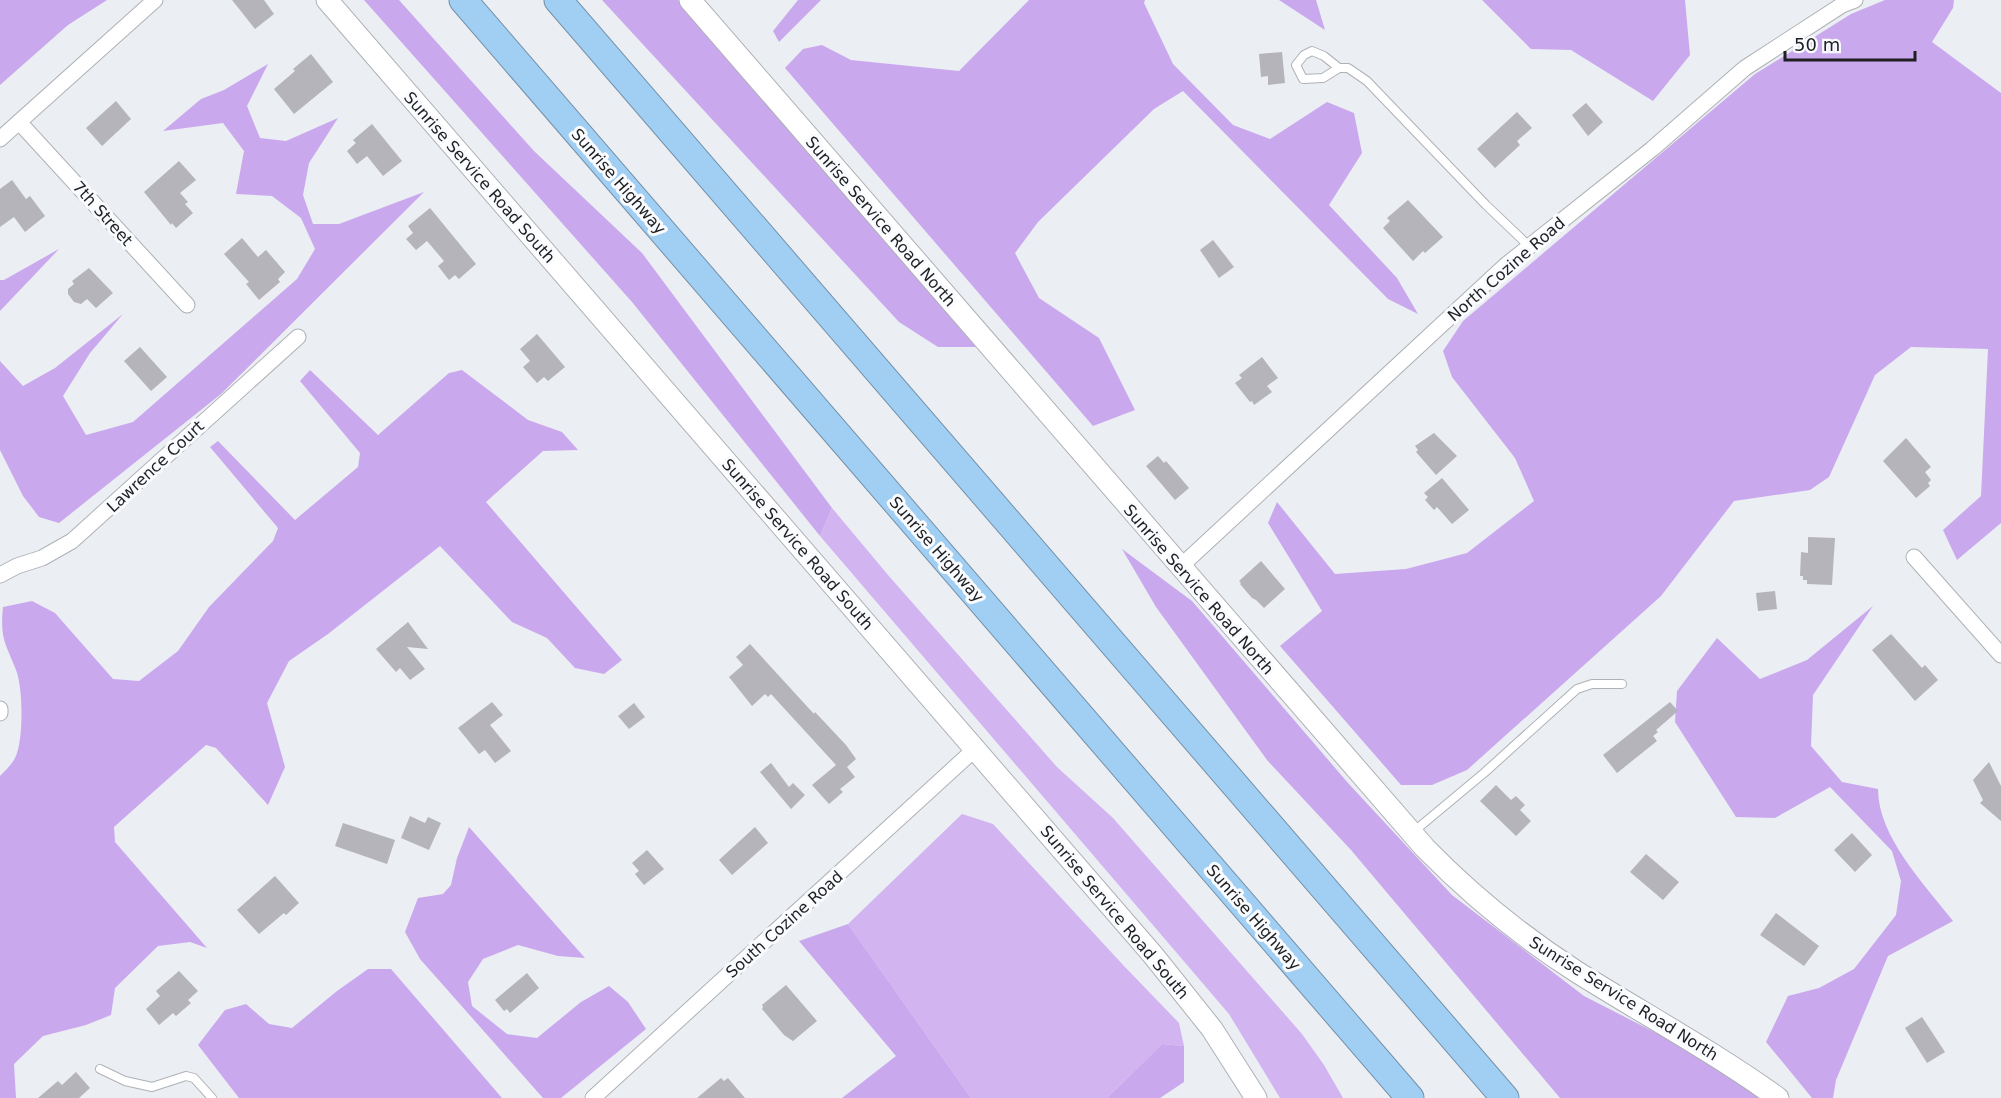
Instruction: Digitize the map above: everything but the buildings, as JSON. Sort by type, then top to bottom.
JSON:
[{"type":"highway","name":"Sunrise Highway","points":[[463,0],[1410,1098]]},
{"type":"highway","points":[[558,0],[1505,1098]]},
{"type":"street","points":[[0,139],[155,0]]},
{"type":"street","name":"Sunrise Service Road South","points":[[327,0],[1187,996],[1228,1053],[1256,1098]]},
{"type":"street","name":"Sunrise Service Road North","points":[[690,0],[1411,834],[1462,885],[1530,940],[1707,1050],[1778,1098]]},
{"type":"street","name":"North Cozine Road","points":[[1180,567],[1528,246],[1652,149],[1745,68],[1842,5],[1855,0]]},
{"type":"street","name":"7th Street","points":[[20,122],[187,305]]},
{"type":"street","name":"Lawrence Court","points":[[0,575],[17,566],[42,558],[72,541],[298,338]]},
{"type":"street","points":[[1914,557],[2001,655]]},
{"type":"street","name":"South Cozine Road","points":[[593,1098],[975,749]]},
{"type":"lane","points":[[1338,68],[1324,56],[1312,51],[1304,55],[1296,64],[1303,79],[1323,78],[1338,68],[1348,68],[1367,81],[1528,246]]},
{"type":"lane","points":[[1411,834],[1484,773],[1577,689],[1592,684],[1622,684]]},
{"type":"lane","points":[[100,1069],[125,1080],[152,1087],[179,1077],[194,1078],[212,1098]]},
{"type":"shaded area","points":[[0,0],[107,0],[68,25],[0,85]]},
{"type":"shaded area","points":[[364,0],[399,0],[534,151],[642,253],[832,508],[820,536],[632,302]]},
{"type":"shaded area","points":[[602,0],[678,0],[976,347],[938,347],[899,322]]},
{"type":"shaded area","points":[[798,0],[821,0],[779,42],[773,31]]},
{"type":"shaded area","points":[[1029,0],[1145,0],[1144,3],[1173,64],[1233,125],[1270,139],[1327,102],[1354,113],[1362,153],[1329,205],[1397,278],[1418,314],[1388,299],[1183,91],[1154,109],[1038,222],[1015,253],[1039,298],[1099,338],[1135,410],[1093,426],[785,68],[803,49],[822,45],[851,60],[959,71]]},
{"type":"shaded area","points":[[1279,0],[1316,0],[1325,30]]},
{"type":"shaded area","points":[[1482,0],[1685,0],[1690,55],[1653,101],[1571,50],[1531,49]]},
{"type":"shaded area","points":[[1885,0],[1954,0],[1953,8],[1932,42],[2001,93],[2001,523],[1957,560],[1943,530],[1981,496],[1988,349],[1911,347],[1875,375],[1829,477],[1810,490],[1734,501],[1661,596],[1467,770],[1432,785],[1401,785],[1280,646],[1322,611],[1268,523],[1277,502],[1335,574],[1406,569],[1467,553],[1534,501],[1515,458],[1452,377],[1443,351],[1463,321],[1755,74],[1851,14]]},
{"type":"shaded area","points":[[268,64],[247,106],[260,138],[286,141],[338,118],[309,163],[303,195],[313,224],[339,224],[424,192],[221,394],[59,523],[39,517],[23,496],[0,450],[0,361],[23,386],[55,368],[123,314],[90,353],[63,396],[86,435],[133,422],[297,279],[315,249],[301,218],[272,196],[236,194],[244,151],[223,123],[163,131],[201,99],[224,90]]},
{"type":"shaded area","points":[[59,249],[0,311],[0,280],[4,280]]},
{"type":"shaded area","points":[[310,370],[378,435],[449,373],[462,370],[528,420],[562,432],[578,450],[543,451],[486,502],[622,660],[604,674],[575,668],[547,638],[512,622],[440,546],[328,634],[289,661],[267,703],[285,767],[268,805],[216,748],[206,745],[114,827],[115,842],[207,948],[190,942],[158,946],[115,988],[111,1015],[86,1025],[43,1036],[14,1064],[16,1098],[0,1098],[0,776],[12,763],[18,750],[22,714],[18,678],[3,634],[3,607],[32,601],[55,613],[113,679],[139,681],[178,651],[209,607],[273,541],[278,528],[210,447],[218,441],[295,520],[358,467],[360,453],[300,381]]},
{"type":"shaded area","points":[[832,508],[1057,767],[1113,818],[1302,1034],[1324,1065],[1343,1098],[1280,1098],[1229,1014],[820,536]]},
{"type":"shaded area","points":[[1122,549],[1192,601],[1348,783],[1452,895],[1584,996],[1703,1057],[1763,1098],[1560,1098],[1351,850],[1267,760],[1156,607]]},
{"type":"shaded area","points":[[1873,606],[1813,695],[1811,746],[1842,782],[1878,789],[1880,807],[1894,842],[1905,860],[1953,921],[1888,956],[1836,1080],[1833,1098],[1812,1098],[1766,1042],[1788,996],[1819,988],[1854,969],[1896,915],[1901,881],[1892,851],[1830,787],[1775,818],[1736,817],[1675,722],[1677,691],[1717,638],[1760,679],[1807,660]]},
{"type":"shaded area","points":[[962,814],[993,824],[1179,1023],[1184,1046],[1162,1044],[1107,1098],[971,1098],[848,924]]},
{"type":"shaded area","points":[[469,827],[585,958],[558,956],[518,945],[483,959],[468,982],[472,1006],[507,1034],[537,1038],[581,1002],[609,986],[628,1002],[646,1029],[561,1098],[543,1098],[420,959],[405,932],[418,898],[443,894],[451,885],[457,858]]},
{"type":"shaded area","points":[[848,924],[971,1098],[842,1098],[896,1056],[799,941]]},
{"type":"shaded area","points":[[368,969],[391,969],[502,1098],[239,1098],[198,1045],[225,1010],[246,1004],[269,1024],[292,1028]]},
{"type":"shaded area","points":[[1162,1044],[1184,1046],[1184,1082],[1160,1098],[1107,1098]]}]
